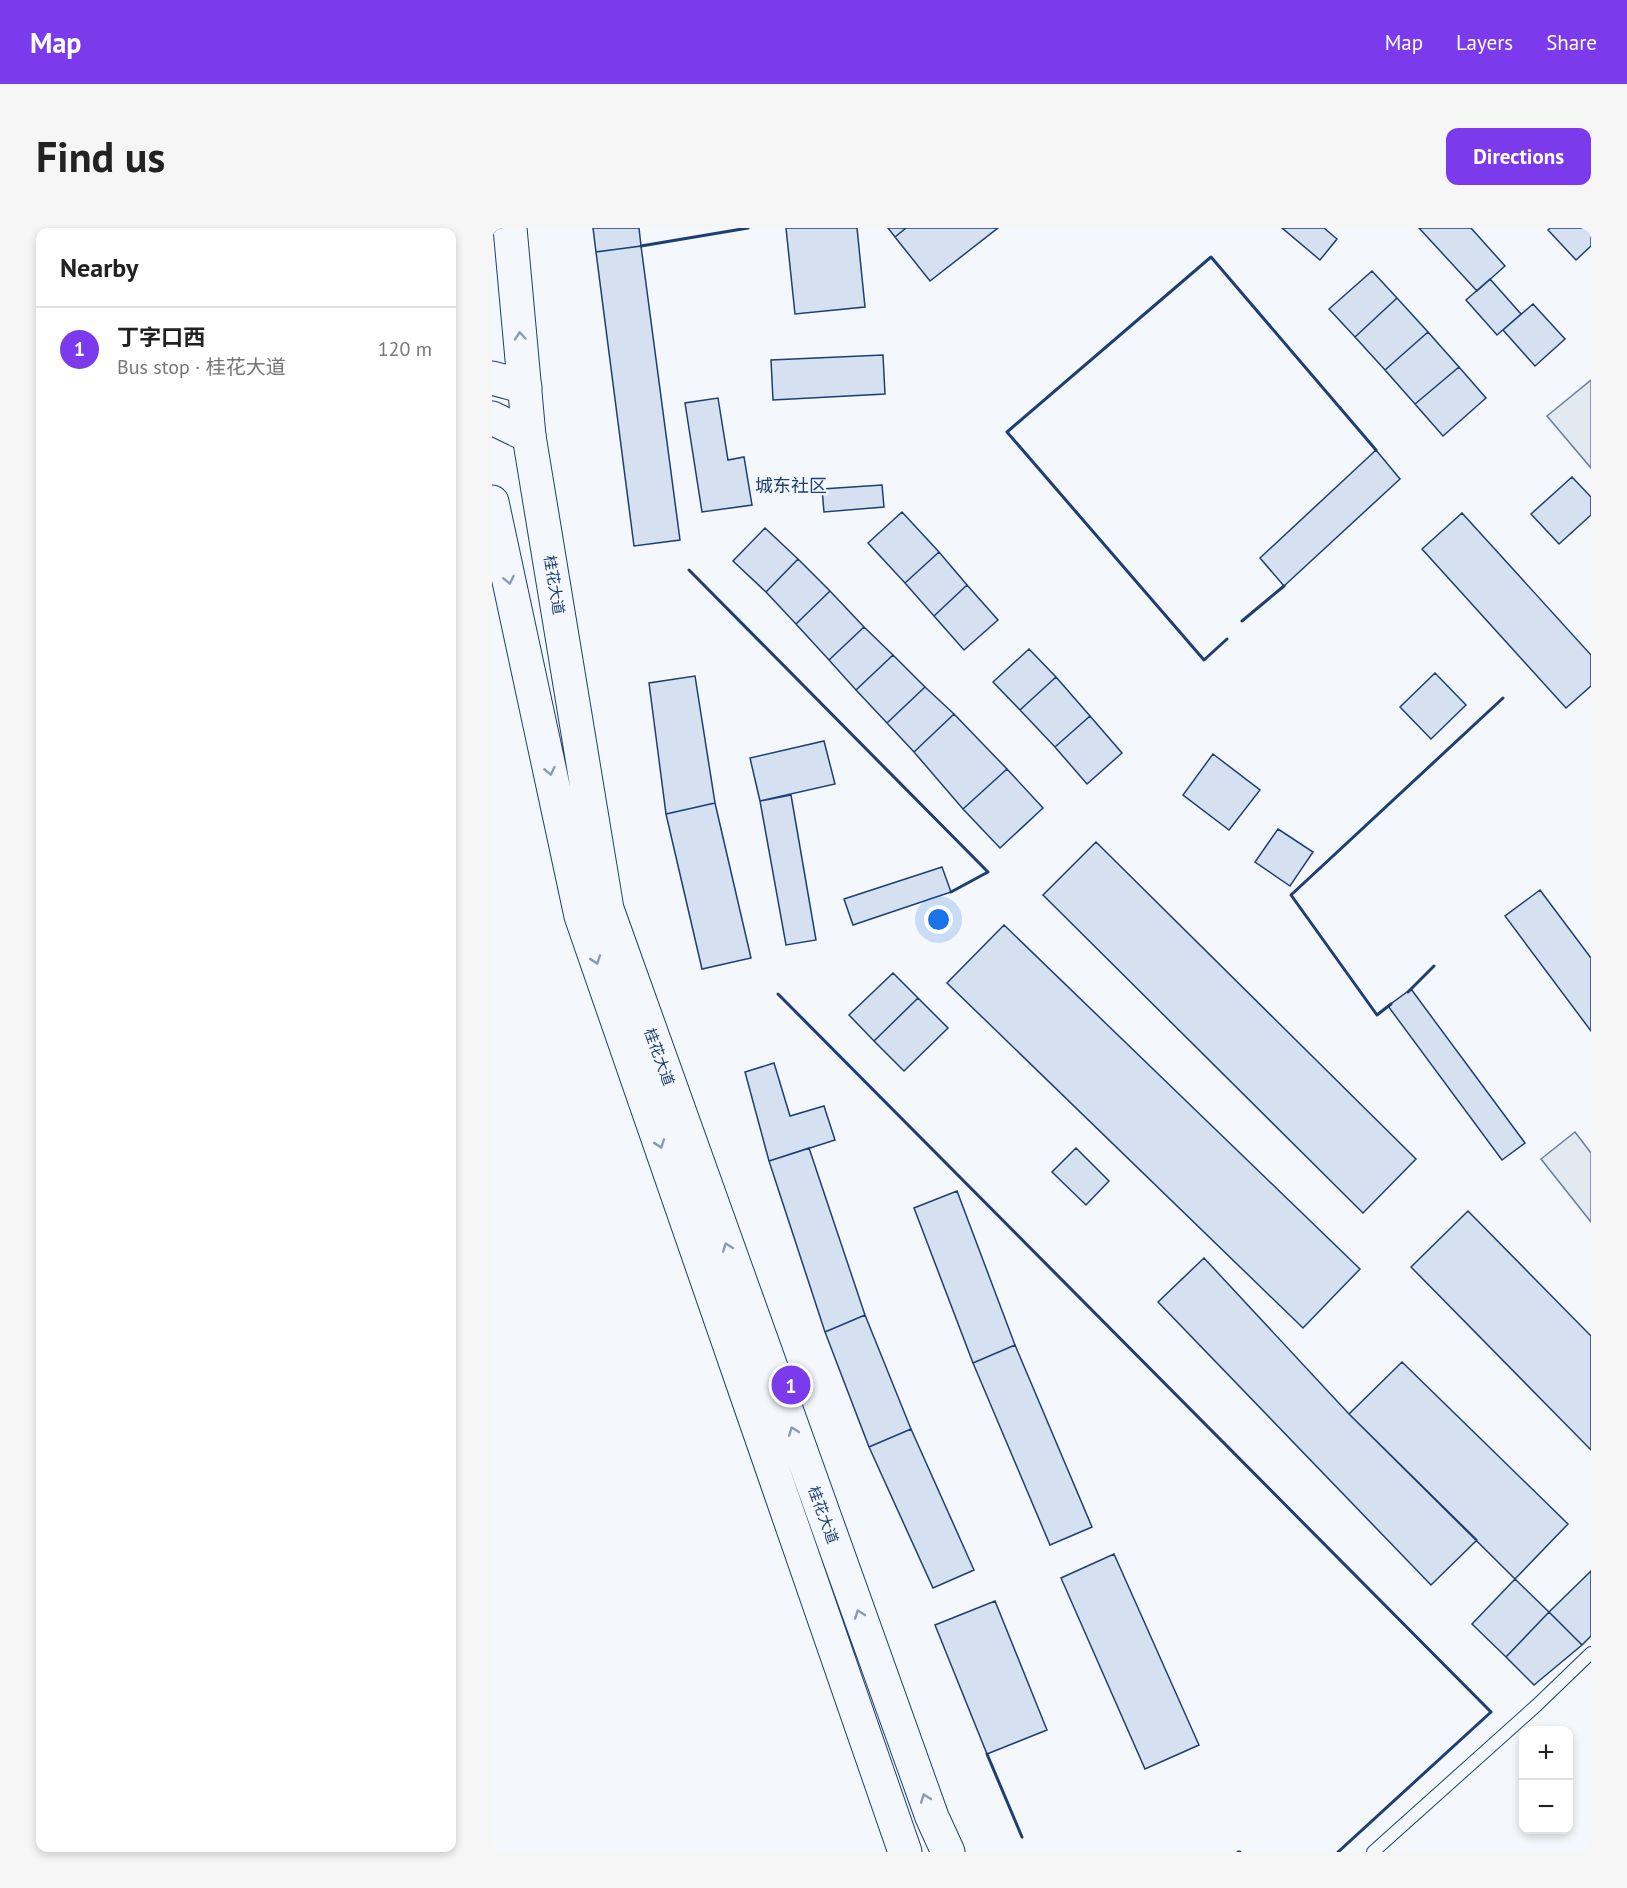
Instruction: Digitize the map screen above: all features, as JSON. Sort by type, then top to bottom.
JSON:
[{"type":"main road","name":"桂花大道","points":[[510,228],[530,436],[607,909],[920,1784],[948,1852]]},
{"type":"main road","points":[[492,378],[525,387]]},
{"type":"main road","points":[[492,418],[530,436]]},
{"type":"main road","name":"桂花大道","points":[[492,502],[581,916],[905,1852]]},
{"type":"lane","points":[[1373,1852],[1537,1705],[1591,1653]]},
{"type":"shaded area","points":[[1591,380],[1591,468],[1547,416]]},
{"type":"shaded area","points":[[1575,1132],[1591,1153],[1591,1222],[1541,1159]]},
{"type":"building","points":[[593,228],[639,228],[641,246],[596,252]]},
{"type":"building","points":[[786,228],[857,228],[865,307],[795,314]]},
{"type":"building","points":[[888,228],[906,228],[895,237]]},
{"type":"building","points":[[906,228],[998,228],[930,281],[895,237]]},
{"type":"building","points":[[1282,228],[1324,228],[1337,239],[1320,260]]},
{"type":"building","points":[[1419,228],[1471,228],[1505,266],[1477,291]]},
{"type":"building","points":[[1550,228],[1591,228],[1591,246],[1576,260],[1548,230]]},
{"type":"building","points":[[641,246],[680,540],[634,546],[596,252]]},
{"type":"building","points":[[1372,271],[1397,298],[1355,337],[1329,309]]},
{"type":"building","points":[[1490,279],[1521,314],[1497,335],[1466,300]]},
{"type":"building","points":[[1397,298],[1428,332],[1385,370],[1355,337]]},
{"type":"building","points":[[1533,304],[1565,339],[1535,366],[1503,330]]},
{"type":"building","points":[[1428,332],[1459,367],[1415,404],[1385,370]]},
{"type":"building","points":[[883,355],[885,394],[773,400],[771,360]]},
{"type":"building","points":[[1459,367],[1486,398],[1443,436],[1415,404]]},
{"type":"building","points":[[718,398],[728,460],[744,457],[752,505],[702,512],[685,403]]},
{"type":"building","points":[[1376,450],[1400,479],[1284,586],[1260,558]]},
{"type":"building","points":[[1572,477],[1591,497],[1591,515],[1559,544],[1531,514]]},
{"type":"building","points":[[882,485],[884,507],[824,512],[822,489]]},
{"type":"building","points":[[902,512],[939,552],[905,583],[868,543]]},
{"type":"building","points":[[1462,513],[1591,655],[1591,686],[1566,708],[1422,549]]},
{"type":"building","points":[[765,528],[798,559],[766,592],[733,561]]},
{"type":"building","points":[[939,552],[967,585],[934,616],[905,583]]},
{"type":"building","points":[[798,559],[830,591],[796,624],[766,592]]},
{"type":"building","points":[[967,585],[998,620],[964,650],[934,616]]},
{"type":"building","points":[[830,591],[864,627],[829,660],[796,624]]},
{"type":"building","points":[[864,627],[893,655],[856,690],[829,660]]},
{"type":"building","points":[[1029,649],[1056,677],[1020,710],[993,682]]},
{"type":"building","points":[[893,655],[925,687],[887,723],[856,690]]},
{"type":"building","points":[[1435,673],[1466,705],[1431,739],[1400,707]]},
{"type":"building","points":[[695,676],[715,803],[666,814],[649,683]]},
{"type":"building","points":[[1056,677],[1090,716],[1055,747],[1020,710]]},
{"type":"building","points":[[925,687],[954,714],[914,752],[887,723]]},
{"type":"building","points":[[954,714],[1007,769],[963,809],[914,752]]},
{"type":"building","points":[[1090,716],[1122,753],[1087,784],[1055,747]]},
{"type":"building","points":[[824,741],[835,784],[760,801],[750,758]]},
{"type":"building","points":[[1213,754],[1260,790],[1229,830],[1183,795]]},
{"type":"building","points":[[1007,769],[1043,808],[1000,848],[963,809]]},
{"type":"building","points":[[791,795],[816,940],[786,945],[760,801]]},
{"type":"building","points":[[715,803],[751,958],[702,969],[666,814]]},
{"type":"building","points":[[1278,829],[1313,852],[1290,886],[1255,862]]},
{"type":"building","points":[[1096,842],[1416,1159],[1363,1213],[1043,895]]},
{"type":"building","points":[[942,867],[951,892],[853,925],[844,899]]},
{"type":"building","points":[[1540,890],[1591,958],[1591,1031],[1505,916]]},
{"type":"building","points":[[1004,925],[1360,1269],[1303,1328],[947,983]]},
{"type":"building","points":[[893,973],[918,998],[874,1041],[849,1015]]},
{"type":"building","points":[[1411,989],[1525,1143],[1502,1160],[1388,1006]]},
{"type":"building","points":[[918,998],[948,1028],[904,1071],[874,1041]]},
{"type":"building","points":[[774,1063],[790,1116],[824,1106],[835,1140],[769,1161],[745,1072]]},
{"type":"building","points":[[809,1148],[865,1315],[825,1332],[769,1161]]},
{"type":"building","points":[[1076,1148],[1109,1181],[1086,1205],[1052,1172]]},
{"type":"building","points":[[957,1191],[1015,1345],[973,1363],[914,1208]]},
{"type":"building","points":[[1468,1211],[1591,1336],[1591,1450],[1411,1267]]},
{"type":"building","points":[[1204,1258],[1349,1414],[1477,1540],[1431,1585],[1158,1302]]},
{"type":"building","points":[[865,1315],[911,1429],[869,1447],[825,1332]]},
{"type":"building","points":[[1015,1345],[1092,1527],[1050,1545],[973,1363]]},
{"type":"building","points":[[1402,1362],[1568,1524],[1515,1579],[1349,1414]]},
{"type":"building","points":[[911,1429],[974,1570],[933,1588],[869,1447]]},
{"type":"building","points":[[1114,1554],[1199,1745],[1145,1769],[1061,1578]]},
{"type":"building","points":[[1591,1571],[1591,1636],[1582,1645],[1549,1612]]},
{"type":"building","points":[[1515,1579],[1549,1612],[1506,1657],[1472,1624]]},
{"type":"building","points":[[995,1601],[1047,1730],[987,1754],[935,1625]]},
{"type":"building","points":[[1549,1612],[1582,1645],[1534,1685],[1506,1657]]},
{"type":"wall","points":[[641,246],[748,228]]},
{"type":"wall","points":[[1227,639],[1204,660],[1007,432],[1211,257],[1376,450]]},
{"type":"wall","points":[[689,570],[988,872],[951,892]]},
{"type":"wall","points":[[1242,621],[1284,586]]},
{"type":"wall","points":[[1391,1004],[1377,1015],[1291,895],[1503,698]]},
{"type":"wall","points":[[1408,992],[1434,966]]},
{"type":"wall","points":[[778,994],[1491,1712],[1338,1852]]},
{"type":"wall","points":[[987,1754],[1022,1837]]},
{"type":"place","name":"丁字口西","points":[[791,1385]]},
{"type":"district","name":"城东社区","points":[[791,486]]}]
